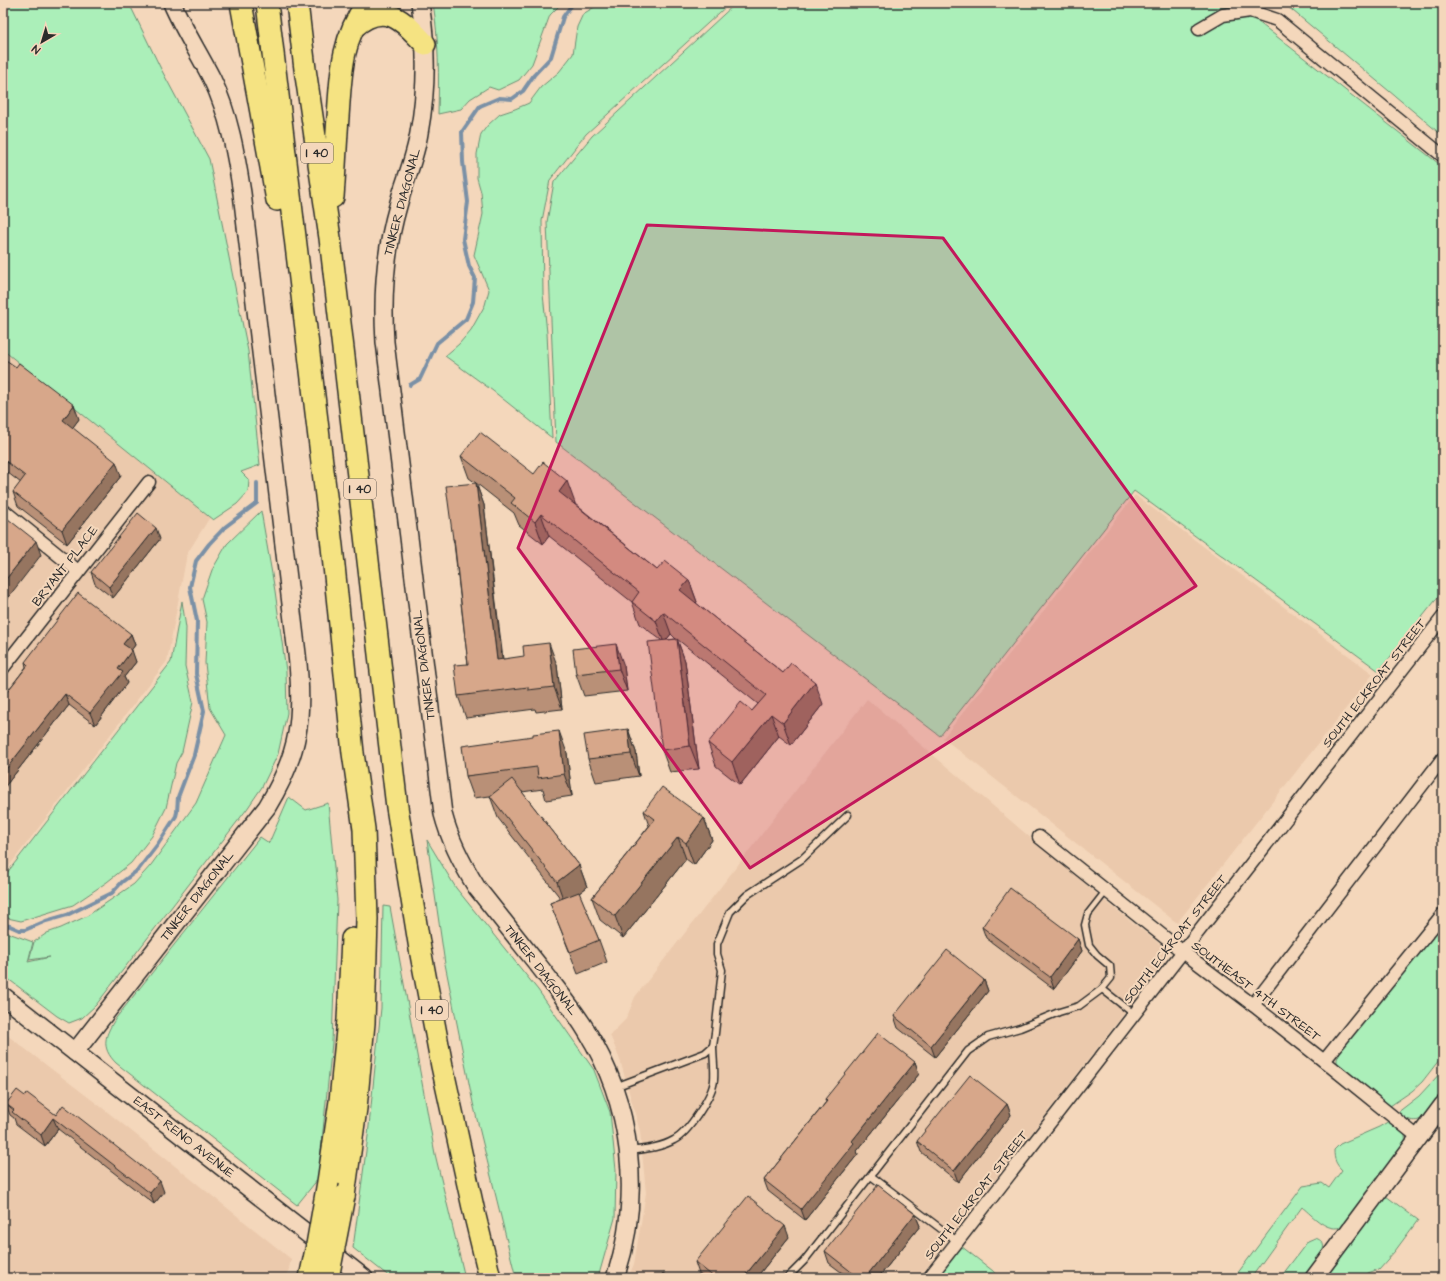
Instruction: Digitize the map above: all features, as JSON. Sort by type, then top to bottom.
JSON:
[{"type":"highway","points":[[241,3],[315,403]]},
{"type":"highway","name":"I 40","points":[[267,3],[332,546],[353,753],[364,830],[367,919],[364,1023],[356,1108],[344,1196],[328,1278]]},
{"type":"highway","name":"I 40","points":[[297,3],[305,69],[330,238],[399,815],[420,949],[442,1066],[490,1278]]},
{"type":"highway","points":[[330,238],[342,66],[347,42],[352,29],[368,3]]},
{"type":"highway","points":[[352,29],[362,19],[370,15],[385,13],[402,20],[425,44]]},
{"type":"highway","points":[[310,1278],[328,1182],[340,1101],[348,1020],[353,916],[353,753]]},
{"type":"street","name":"TINKER DIAGONAL","points":[[75,1052],[267,807],[282,781],[292,758],[300,716],[301,684],[298,654],[237,158],[226,114],[218,94],[172,3]]},
{"type":"street","name":"TINKER DIAGONAL","points":[[420,3],[425,44],[425,88],[423,108],[414,154],[398,205],[388,249],[384,285],[384,320],[385,342],[443,814],[451,841],[477,888],[573,1010],[597,1048],[614,1087],[621,1110],[629,1151],[630,1192],[628,1224],[623,1252],[615,1278]]},
{"type":"street","points":[[1199,29],[1223,15],[1250,10],[1278,20],[1443,156]]},
{"type":"street","name":"BRYANT PLACE","points":[[3,668],[149,482]]},
{"type":"street","points":[[3,510],[78,571]]},
{"type":"street","name":"SOUTH ECKROAT STREET","points":[[929,1278],[1443,617]]},
{"type":"street","points":[[1253,1005],[1443,758]]},
{"type":"street","name":"SOUTHEAST 4TH STREET","points":[[1039,837],[1182,952],[1324,1060],[1418,1137]]},
{"type":"street","points":[[1324,1060],[1443,914]]},
{"type":"street","name":"EAST RENO AVENUE","points":[[3,996],[364,1278]]},
{"type":"street","points":[[1314,1278],[1443,1105]]},
{"type":"lane","points":[[629,1151],[656,1147],[675,1140],[690,1125],[704,1105],[714,1081],[712,1046],[716,1034],[722,970],[717,954],[717,944],[730,912],[747,895],[802,859],[848,815]]},
{"type":"lane","points":[[787,1278],[804,1262],[968,1051],[988,1037],[1020,1028],[1059,1012],[1080,1006],[1102,989],[1111,978],[1110,966],[1097,955],[1089,945],[1085,925],[1088,914],[1106,891]]},
{"type":"lane","points":[[1102,989],[1134,1014]]},
{"type":"lane","points":[[614,1087],[705,1053],[712,1046]]},
{"type":"lane","points":[[871,1176],[958,1242]]},
{"type":"highlighted area","points":[[647,225],[943,238],[1196,586],[750,868],[518,548]]},
{"type":"shaded area","points":[[3,350],[210,517],[187,554],[167,661],[3,874]]},
{"type":"shaded area","points":[[1135,495],[1373,674],[1177,923],[943,738]]},
{"type":"shaded area","points":[[867,699],[1104,900],[1162,946],[1166,957],[1164,962],[919,1278],[628,1278],[634,1264],[646,1193],[640,1131],[620,1060],[610,1035],[626,1019],[635,997]]},
{"type":"shaded area","points":[[3,1032],[105,1110],[291,1259],[287,1278],[3,1278]]},
{"type":"green space","points":[[3,3],[129,3],[161,69],[209,159],[248,351],[260,465],[241,472],[249,480],[248,492],[237,504],[213,520],[3,350]]},
{"type":"green space","points":[[433,3],[562,3],[550,15],[532,64],[519,80],[498,90],[489,87],[470,99],[461,109],[438,114],[438,58]]},
{"type":"green space","points":[[601,3],[730,3],[586,134],[550,180],[542,221],[543,294],[547,333],[552,438],[493,391],[445,356],[459,344],[471,330],[485,305],[489,290],[474,255],[483,214],[481,192],[477,178],[477,154],[481,134],[500,114],[529,103],[541,87],[559,72],[573,54],[577,27],[583,14]]},
{"type":"green space","points":[[736,3],[1234,3],[1443,167],[1443,591],[1379,671],[1134,491],[940,736],[556,442],[547,222],[554,182],[592,136]]},
{"type":"green space","points":[[1276,3],[1443,3],[1443,136],[1287,6]]},
{"type":"green space","points":[[261,511],[275,591],[286,671],[287,713],[278,754],[262,787],[247,809],[96,1005],[82,1018],[69,1023],[57,1016],[3,975],[3,931],[33,942],[28,962],[50,957],[29,960],[34,942],[47,933],[87,916],[134,884],[151,865],[196,803],[226,735],[210,708],[205,663],[207,622],[202,599],[212,570],[227,544]]},
{"type":"green space","points":[[182,601],[186,628],[185,666],[193,702],[182,752],[176,763],[166,808],[152,836],[131,863],[107,882],[73,905],[21,921],[3,917],[3,878],[171,662]]},
{"type":"green space","points":[[289,797],[306,810],[328,803],[337,900],[332,1043],[318,1179],[297,1205],[116,1063],[108,1052],[106,1046],[107,1035],[116,1018],[260,837],[269,843]]},
{"type":"green space","points":[[427,840],[456,888],[538,990],[594,1070],[610,1112],[616,1170],[615,1218],[598,1278],[516,1278],[473,1103],[445,964]]},
{"type":"green space","points":[[383,906],[390,907],[435,1154],[465,1278],[391,1278],[353,1248],[368,1136],[381,1008]]},
{"type":"green space","points":[[1443,922],[1443,1055],[1422,1082],[1390,1106],[1337,1065],[1337,1059],[1342,1046]]},
{"type":"green space","points":[[1443,1070],[1444,1086],[1442,1095],[1425,1116],[1421,1119],[1413,1121],[1397,1113],[1419,1096]]},
{"type":"green space","points":[[1391,1120],[1404,1132],[1405,1143],[1343,1226],[1332,1228],[1326,1226],[1302,1207],[1251,1278],[1234,1278],[1303,1186],[1322,1183],[1329,1188],[1342,1170],[1336,1162],[1334,1150],[1340,1144],[1379,1127]]},
{"type":"green space","points":[[1386,1196],[1418,1220],[1395,1251],[1379,1269],[1368,1273],[1364,1278],[1326,1278]]},
{"type":"green space","points":[[1315,1238],[1321,1241],[1323,1251],[1316,1263],[1303,1278],[1280,1278],[1308,1241]]},
{"type":"green space","points":[[961,1246],[1002,1278],[936,1278]]},
{"type":"building","points":[[3,358],[16,367],[19,363],[74,405],[63,420],[116,462],[62,530],[13,492],[25,476],[3,459]]},
{"type":"building","points":[[480,432],[534,474],[543,462],[567,481],[559,492],[657,570],[665,561],[689,580],[680,590],[783,673],[791,663],[815,682],[783,723],[771,714],[732,762],[708,743],[741,702],[752,711],[766,695],[663,612],[656,621],[632,602],[639,592],[541,514],[535,522],[511,503],[515,498],[461,456]]},
{"type":"building","points":[[476,483],[497,660],[524,656],[523,646],[549,643],[554,687],[528,690],[528,687],[458,696],[454,665],[468,664],[454,539],[446,486]]},
{"type":"building","points":[[138,513],[156,528],[109,587],[91,572]]},
{"type":"building","points":[[3,515],[36,541],[3,583]]},
{"type":"building","points":[[78,593],[131,634],[123,644],[132,650],[118,669],[123,672],[90,713],[65,694],[3,773],[3,697],[28,665],[25,662]]},
{"type":"building","points":[[677,639],[690,746],[662,750],[648,642]]},
{"type":"building","points":[[616,644],[619,669],[576,674],[573,649]]},
{"type":"building","points":[[628,729],[631,754],[588,759],[584,735]]},
{"type":"building","points":[[559,731],[564,774],[538,778],[537,767],[466,776],[462,746]]},
{"type":"building","points":[[512,779],[579,865],[557,882],[490,796]]},
{"type":"building","points":[[662,787],[704,818],[686,843],[678,837],[615,916],[592,898],[655,819],[644,811]]},
{"type":"building","points":[[1010,888],[1078,939],[1050,977],[982,927]]},
{"type":"building","points":[[579,892],[599,940],[570,952],[550,903]]},
{"type":"building","points":[[947,950],[984,980],[931,1046],[894,1016]]},
{"type":"building","points":[[878,1033],[915,1062],[852,1141],[854,1143],[801,1209],[764,1180],[827,1101],[825,1099]]},
{"type":"building","points":[[970,1075],[1007,1104],[954,1171],[917,1141]]},
{"type":"building","points":[[17,1090],[25,1096],[27,1093],[56,1115],[63,1105],[160,1181],[150,1193],[53,1118],[41,1135],[12,1112],[14,1110],[6,1104]]},
{"type":"building","points":[[878,1185],[915,1214],[865,1278],[859,1278],[825,1251]]},
{"type":"building","points":[[748,1196],[785,1226],[743,1278],[715,1278],[695,1262]]},
{"type":"building","points":[[663,1273],[670,1278],[659,1278]]},
{"type":"waterway","points":[[410,385],[420,379],[437,343],[466,319],[473,302],[475,278],[469,266],[463,239],[468,202],[463,162],[462,132],[480,106],[499,98],[512,99],[523,91],[534,75],[551,57],[563,17],[573,3]]},
{"type":"waterway","points":[[3,925],[19,930],[25,930],[46,921],[67,915],[112,893],[122,882],[138,870],[158,844],[176,816],[178,797],[194,755],[204,711],[196,674],[197,621],[190,587],[196,561],[225,527],[257,503],[257,483]]}]
